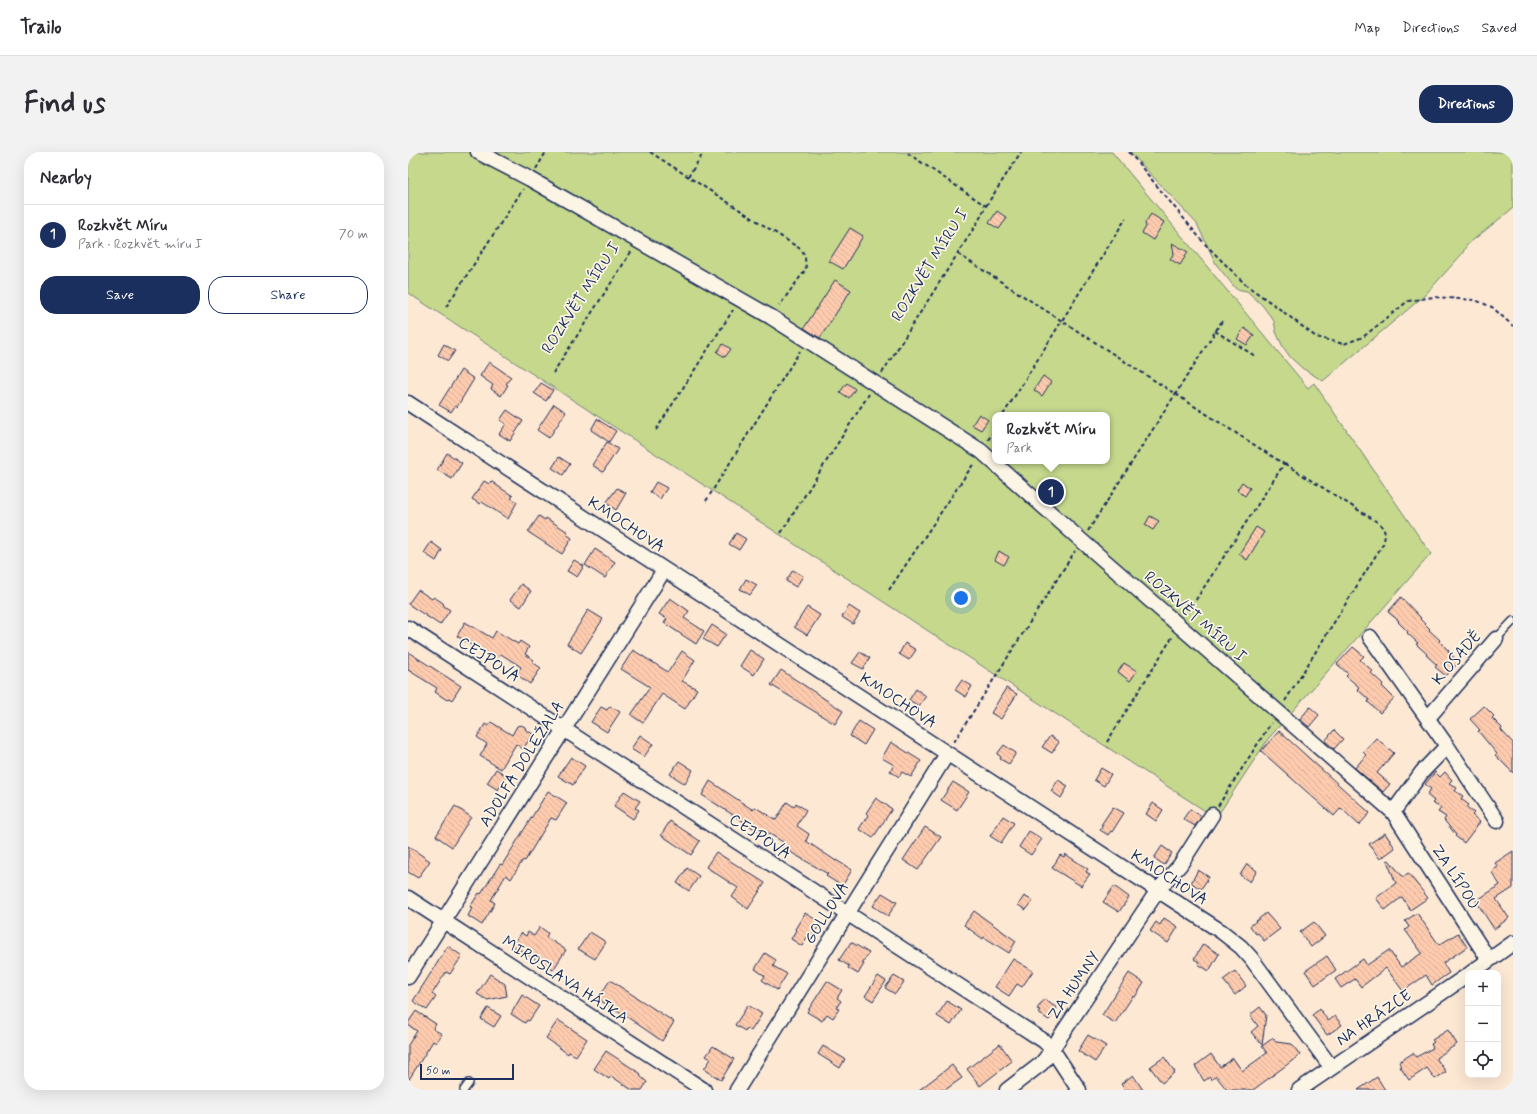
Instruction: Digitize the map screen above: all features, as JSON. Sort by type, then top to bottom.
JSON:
[{"type":"street","name":"ROZKVĚT MÍRU I","points":[[478,152],[530,179],[771,317],[981,451],[992,461]]},
{"type":"street","name":"KMOCHOVA","points":[[408,403],[1222,932],[1241,947],[1251,958],[1331,1068]]},
{"type":"street","name":"ROZKVĚT MÍRU I","points":[[996,464],[1282,716]]},
{"type":"street","name":"ADOLFA DOLEŽALA","points":[[408,977],[664,570]]},
{"type":"street","name":"CEJPOVA","points":[[408,628],[1044,1041],[1052,1050],[1079,1090]]},
{"type":"street","points":[[1370,637],[1428,718],[1497,820]]},
{"type":"street","name":"K OSADĚ","points":[[1428,718],[1496,640]]},
{"type":"street","name":"ZA LÍPOU","points":[[1282,716],[1393,812],[1489,960]]},
{"type":"street","points":[[1393,812],[1422,772],[1447,746]]},
{"type":"street","name":"GOLLOVA","points":[[737,1090],[947,754]]},
{"type":"street","name":"ZA HUMNY","points":[[1007,1090],[1041,1064],[1052,1050],[1158,890],[1180,865],[1212,815]]},
{"type":"street","name":"MIROSLAVA HÁJKA","points":[[408,898],[704,1090]]},
{"type":"street","points":[[1475,970],[1513,943]]},
{"type":"street","name":"NA HRÁZCE","points":[[1299,1090],[1465,977]]},
{"type":"lane","name":"K OSADĚ","points":[[1496,640],[1513,621]]},
{"type":"lane","points":[[464,1090],[468,1083]]},
{"type":"path","points":[[446,307],[546,152]]},
{"type":"path","points":[[650,152],[802,250],[806,258],[806,270],[771,317]]},
{"type":"path","points":[[688,177],[704,152]]},
{"type":"path","name":"ROZKVĚT MÍRU I","points":[[781,534],[958,254],[986,206],[906,152]]},
{"type":"path","points":[[986,206],[1021,152]]},
{"type":"path","points":[[1129,152],[1204,243],[1246,285],[1316,337],[1344,344],[1363,338],[1408,301],[1434,297],[1475,300],[1492,306],[1513,326]]},
{"type":"path","points":[[1006,412],[1126,218]]},
{"type":"path","name":"ROZKVĚT MÍRU I","points":[[552,373],[638,241]]},
{"type":"path","points":[[958,254],[1284,464],[1379,523],[1385,530],[1383,544],[1282,716],[1212,815]]},
{"type":"path","points":[[656,430],[740,299]]},
{"type":"path","points":[[947,754],[1222,321]]},
{"type":"path","points":[[1215,331],[1255,356]]},
{"type":"path","points":[[706,501],[808,340]]},
{"type":"path","points":[[889,590],[992,434]]},
{"type":"path","points":[[1107,742],[1179,626],[1284,464]]},
{"type":"green space","points":[[408,152],[1112,152],[1308,388],[1314,383],[1431,554],[1268,739],[1216,818],[408,293]]},
{"type":"green space","points":[[1130,152],[1513,152],[1513,208],[1467,245],[1462,254],[1425,295],[1323,381],[1302,368],[1291,358],[1283,347],[1276,332],[1274,321],[1262,305],[1247,291],[1236,289],[1216,264],[1197,224]]},
{"type":"building","points":[[997,211],[1007,218],[999,229],[989,223]]},
{"type":"building","points":[[1151,214],[1164,222],[1153,240],[1142,233],[1146,227],[1145,223]]},
{"type":"building","points":[[850,228],[863,236],[843,269],[829,261]]},
{"type":"building","points":[[1172,243],[1188,252],[1180,265],[1170,259],[1174,253]]},
{"type":"building","points":[[835,280],[851,290],[820,338],[804,328]]},
{"type":"building","points":[[1244,328],[1254,335],[1247,345],[1237,339]]},
{"type":"building","points":[[444,344],[455,351],[448,361],[438,355]]},
{"type":"building","points":[[723,344],[731,349],[725,357],[717,352]]},
{"type":"building","points":[[489,362],[511,377],[501,396],[491,389],[493,385],[480,376]]},
{"type":"building","points":[[461,370],[474,379],[457,407],[455,406],[451,412],[439,405]]},
{"type":"building","points":[[1043,376],[1051,382],[1042,396],[1034,390]]},
{"type":"building","points":[[541,383],[553,390],[546,401],[534,393]]},
{"type":"building","points":[[847,383],[855,389],[849,398],[840,392]]},
{"type":"building","points":[[554,404],[566,412],[549,438],[537,430]]},
{"type":"building","points":[[507,410],[523,421],[510,441],[499,434],[506,424],[500,420]]},
{"type":"building","points":[[979,414],[988,420],[981,430],[972,425]]},
{"type":"building","points":[[597,419],[616,431],[609,442],[591,430]]},
{"type":"building","points":[[607,442],[618,449],[603,472],[592,465]]},
{"type":"building","points":[[447,453],[462,463],[452,479],[437,470]]},
{"type":"building","points":[[559,457],[570,464],[563,475],[552,468]]},
{"type":"building","points":[[484,481],[489,484],[491,481],[513,496],[511,498],[517,502],[508,519],[482,502],[480,504],[472,499]]},
{"type":"building","points":[[656,482],[667,488],[660,499],[650,492]]},
{"type":"building","points":[[1242,482],[1250,488],[1245,496],[1237,490]]},
{"type":"building","points":[[617,488],[626,493],[616,510],[606,503]]},
{"type":"building","points":[[539,516],[545,520],[546,518],[568,532],[566,534],[572,538],[562,554],[528,532]]},
{"type":"building","points":[[1150,516],[1159,521],[1153,530],[1145,525]]},
{"type":"building","points":[[1256,527],[1264,532],[1247,560],[1239,554]]},
{"type":"building","points":[[736,533],[746,539],[739,550],[729,544]]},
{"type":"building","points":[[431,542],[442,550],[436,561],[424,553]]},
{"type":"building","points":[[595,549],[615,562],[605,578],[585,565]]},
{"type":"building","points":[[999,551],[1009,557],[1004,565],[995,560]]},
{"type":"building","points":[[574,560],[584,566],[577,577],[567,571]]},
{"type":"building","points":[[793,570],[803,576],[796,587],[786,581]]},
{"type":"building","points":[[746,579],[757,585],[750,595],[740,589]]},
{"type":"building","points":[[521,584],[531,591],[521,607],[510,600]]},
{"type":"building","points":[[418,590],[432,599],[434,597],[450,610],[440,625],[408,604]]},
{"type":"building","points":[[1401,597],[1421,618],[1420,619],[1430,629],[1429,630],[1440,640],[1439,641],[1449,651],[1448,652],[1459,662],[1446,676],[1435,667],[1437,665],[1416,644],[1418,643],[1407,633],[1408,632],[1398,622],[1399,621],[1388,612]]},
{"type":"building","points":[[670,598],[689,611],[684,618],[704,631],[696,644],[664,623],[667,619],[659,614]]},
{"type":"building","points":[[849,606],[860,613],[853,624],[842,617]]},
{"type":"building","points":[[807,607],[820,615],[807,635],[794,627]]},
{"type":"building","points":[[588,610],[603,619],[581,653],[567,644]]},
{"type":"building","points":[[465,622],[492,638],[496,631],[518,644],[520,641],[529,647],[525,654],[534,660],[532,662],[541,668],[530,684],[516,674],[521,667],[501,654],[496,661],[457,636]]},
{"type":"building","points":[[712,625],[726,634],[717,647],[703,639]]},
{"type":"building","points":[[905,643],[916,650],[909,660],[899,654]]},
{"type":"building","points":[[1353,647],[1364,656],[1360,660],[1373,671],[1371,673],[1383,684],[1382,686],[1394,698],[1380,713],[1368,702],[1369,700],[1357,689],[1359,687],[1346,676],[1348,674],[1337,664]]},
{"type":"building","points":[[633,650],[668,672],[682,651],[695,660],[682,681],[697,689],[685,709],[662,694],[643,723],[631,715],[650,687],[621,669]]},
{"type":"building","points":[[750,650],[764,659],[754,675],[740,666]]},
{"type":"building","points":[[408,652],[461,686],[452,700],[449,698],[447,700],[435,692],[437,688],[408,670]]},
{"type":"building","points":[[860,652],[870,658],[863,669],[852,663]]},
{"type":"building","points":[[1124,663],[1137,671],[1130,681],[1118,672]]},
{"type":"building","points":[[781,670],[843,711],[835,724],[771,685]]},
{"type":"building","points":[[962,680],[972,686],[966,697],[955,690]]},
{"type":"building","points":[[1006,688],[1017,694],[1001,719],[991,713]]},
{"type":"building","points":[[916,689],[926,696],[919,706],[909,700]]},
{"type":"building","points":[[610,706],[620,712],[607,732],[591,722],[601,707],[607,710]]},
{"type":"building","points":[[1484,706],[1494,716],[1492,718],[1502,728],[1501,730],[1513,743],[1513,773],[1495,755],[1497,754],[1470,719]]},
{"type":"building","points":[[1310,707],[1319,715],[1309,727],[1300,719]]},
{"type":"building","points":[[859,721],[873,730],[864,745],[850,736]]},
{"type":"building","points":[[491,722],[512,735],[517,726],[521,725],[533,734],[523,749],[516,744],[501,769],[480,756],[487,744],[477,737],[485,724],[488,726]]},
{"type":"building","points":[[1334,730],[1343,739],[1334,749],[1325,741]]},
{"type":"building","points":[[1279,731],[1370,813],[1359,825],[1341,808],[1334,816],[1261,751]]},
{"type":"building","points":[[640,735],[653,744],[644,757],[631,749]]},
{"type":"building","points":[[1050,736],[1059,742],[1052,753],[1042,747]]},
{"type":"building","points":[[1376,738],[1394,753],[1377,773],[1390,784],[1383,792],[1355,768],[1366,755],[1363,752]]},
{"type":"building","points":[[891,742],[921,761],[911,777],[902,772],[899,777],[890,771],[894,765],[882,758]]},
{"type":"building","points":[[1004,745],[1016,753],[1009,764],[1000,759],[1001,757],[997,754]]},
{"type":"building","points":[[571,757],[585,766],[573,785],[558,776]]},
{"type":"building","points":[[679,761],[693,770],[685,784],[670,774]]},
{"type":"building","points":[[1101,768],[1111,774],[1104,786],[1094,780]]},
{"type":"building","points":[[496,769],[507,776],[498,790],[487,783]]},
{"type":"building","points":[[1435,772],[1440,777],[1445,772],[1452,780],[1449,783],[1457,788],[1455,791],[1463,796],[1461,799],[1469,805],[1467,807],[1474,813],[1472,815],[1480,822],[1464,843],[1455,836],[1456,835],[1444,820],[1446,817],[1438,812],[1441,808],[1432,803],[1434,801],[1427,795],[1431,789],[1425,784]]},
{"type":"building","points":[[1058,780],[1068,786],[1061,798],[1051,791]]},
{"type":"building","points":[[710,781],[753,810],[755,807],[776,820],[787,802],[794,807],[796,803],[806,810],[797,826],[809,834],[806,841],[852,870],[842,886],[826,876],[828,874],[780,846],[783,842],[763,830],[761,833],[702,795]]},
{"type":"building","points":[[953,782],[969,792],[957,810],[941,800]]},
{"type":"building","points":[[548,791],[567,803],[556,820],[551,818],[525,861],[523,860],[511,879],[506,875],[491,900],[495,903],[482,925],[468,916],[472,908],[470,907],[479,893],[481,894],[500,864],[502,865]]},
{"type":"building","points":[[624,791],[640,801],[635,808],[639,810],[633,819],[614,806]]},
{"type":"building","points":[[876,798],[892,809],[873,838],[859,829],[868,815],[866,813]]},
{"type":"building","points":[[1153,803],[1163,810],[1156,821],[1146,814]]},
{"type":"building","points":[[455,806],[471,817],[452,847],[436,836]]},
{"type":"building","points":[[1113,807],[1124,813],[1112,832],[1111,831],[1108,835],[1100,830],[1103,825],[1101,825]]},
{"type":"building","points":[[1190,809],[1202,816],[1195,826],[1183,819]]},
{"type":"building","points":[[1003,816],[1014,823],[1001,843],[990,836]]},
{"type":"building","points":[[670,821],[700,841],[691,855],[661,835]]},
{"type":"building","points":[[925,827],[941,837],[918,870],[903,860]]},
{"type":"building","points":[[1029,831],[1042,839],[1031,855],[1019,847]]},
{"type":"building","points":[[1385,833],[1395,848],[1380,859],[1369,844]]},
{"type":"building","points":[[408,846],[430,861],[418,878],[408,872]]},
{"type":"building","points":[[1162,846],[1172,853],[1164,865],[1154,858]]},
{"type":"building","points":[[1513,851],[1513,888],[1496,899],[1509,918],[1494,929],[1476,901],[1500,885],[1491,871],[1498,867],[1495,863]]},
{"type":"building","points":[[716,852],[765,883],[748,909],[732,897],[738,888],[706,867]]},
{"type":"building","points":[[1065,854],[1088,869],[1086,872],[1090,874],[1081,886],[1052,868],[1060,855],[1064,857]]},
{"type":"building","points":[[1389,860],[1403,877],[1408,873],[1428,898],[1410,910],[1402,897],[1385,910],[1376,898],[1396,883],[1387,861]]},
{"type":"building","points":[[1247,864],[1257,871],[1250,882],[1240,875]]},
{"type":"building","points":[[687,868],[699,876],[689,891],[677,883]]},
{"type":"building","points":[[1198,870],[1209,877],[1201,889],[1191,883]]},
{"type":"building","points":[[1114,886],[1129,897],[1119,912],[1103,902]]},
{"type":"building","points":[[882,893],[897,902],[888,916],[873,906]]},
{"type":"building","points":[[1024,896],[1033,901],[1026,910],[1018,905]]},
{"type":"building","points":[[974,911],[1016,941],[1009,953],[984,937],[983,939],[964,925]]},
{"type":"building","points":[[805,913],[821,923],[810,939],[807,937],[802,946],[791,939],[796,930],[795,929]]},
{"type":"building","points":[[1266,913],[1280,929],[1264,941],[1250,926]]},
{"type":"building","points":[[1417,913],[1439,945],[1458,933],[1467,947],[1443,963],[1449,973],[1432,985],[1426,975],[1403,991],[1386,968],[1361,987],[1355,979],[1341,988],[1335,979],[1363,959],[1367,965],[1389,950],[1401,967],[1422,953],[1405,930],[1409,927],[1405,921]]},
{"type":"building","points":[[1164,918],[1178,927],[1168,943],[1150,931],[1156,922],[1160,925]]},
{"type":"building","points":[[1314,922],[1325,936],[1311,947],[1300,932]]},
{"type":"building","points":[[540,927],[548,933],[546,937],[566,950],[553,970],[513,946],[521,933],[526,936],[528,932],[534,936]]},
{"type":"building","points":[[590,932],[606,942],[595,959],[578,949]]},
{"type":"building","points":[[851,942],[869,953],[862,963],[864,964],[858,974],[839,960]]},
{"type":"building","points":[[1203,944],[1219,954],[1209,971],[1198,964],[1199,962],[1194,959]]},
{"type":"building","points":[[448,946],[462,956],[450,974],[446,972],[432,994],[436,997],[427,1010],[413,1001]]},
{"type":"building","points":[[765,953],[776,960],[773,966],[787,974],[777,990],[762,980],[765,976],[755,969]]},
{"type":"building","points":[[1327,956],[1336,970],[1315,985],[1305,971]]},
{"type":"building","points":[[1013,959],[1033,971],[1022,987],[1017,984],[1009,996],[995,987]]},
{"type":"building","points":[[1235,971],[1246,986],[1235,995],[1223,980]]},
{"type":"building","points":[[1129,973],[1144,983],[1135,997],[1133,996],[1115,1023],[1102,1015]]},
{"type":"building","points":[[490,974],[505,984],[507,996],[487,1000],[477,994]]},
{"type":"building","points":[[878,976],[886,981],[873,1001],[865,996]]},
{"type":"building","points":[[894,976],[904,982],[895,994],[885,988]]},
{"type":"building","points":[[610,980],[674,1022],[662,1041],[617,1010],[616,1011],[598,999]]},
{"type":"building","points":[[827,981],[842,990],[837,998],[841,1001],[836,1008],[839,1009],[833,1018],[827,1014],[822,1021],[807,1012]]},
{"type":"building","points":[[522,995],[539,1006],[529,1021],[527,1020],[525,1023],[511,1014]]},
{"type":"building","points":[[1044,999],[1057,1008],[1049,1020],[1038,1013],[1040,1010],[1037,1009]]},
{"type":"building","points":[[947,1001],[961,1010],[951,1025],[937,1016]]},
{"type":"building","points":[[748,1005],[762,1014],[751,1031],[747,1028],[745,1031],[735,1025]]},
{"type":"building","points":[[1260,1007],[1266,1015],[1262,1045],[1251,1032],[1258,1026],[1250,1015]]},
{"type":"building","points":[[488,1008],[501,1016],[494,1027],[481,1019]]},
{"type":"building","points":[[1320,1009],[1328,1021],[1335,1016],[1342,1025],[1327,1035],[1312,1015]]},
{"type":"building","points":[[416,1011],[436,1024],[433,1029],[442,1034],[436,1043],[433,1041],[408,1081],[408,1045],[417,1031],[408,1025],[408,1023]]},
{"type":"building","points":[[558,1020],[587,1039],[576,1056],[569,1052],[568,1054],[546,1038]]},
{"type":"building","points":[[1448,1030],[1457,1044],[1436,1058],[1446,1072],[1435,1079],[1427,1068],[1409,1080],[1400,1067],[1402,1066],[1399,1062],[1413,1053],[1416,1057],[1433,1048],[1431,1044],[1434,1042],[1432,1040]]},
{"type":"building","points":[[1088,1035],[1106,1046],[1095,1062],[1078,1051]]},
{"type":"building","points":[[1273,1038],[1276,1042],[1292,1044],[1300,1055],[1253,1090],[1227,1090],[1216,1076],[1211,1080],[1210,1077],[1204,1081],[1195,1066],[1211,1054],[1220,1067],[1233,1058],[1242,1071],[1267,1053],[1262,1046]]},
{"type":"building","points":[[1000,1044],[1012,1061],[980,1086],[967,1069]]},
{"type":"building","points":[[713,1046],[734,1059],[721,1080],[704,1069],[711,1059],[706,1056]]},
{"type":"building","points":[[823,1046],[845,1059],[840,1068],[818,1054]]},
{"type":"building","points":[[606,1051],[641,1074],[640,1076],[647,1082],[642,1090],[632,1090],[611,1076],[609,1079],[594,1069]]},
{"type":"building","points":[[1164,1057],[1175,1072],[1162,1083],[1150,1067]]},
{"type":"building","points":[[952,1065],[962,1078],[945,1090],[919,1090]]},
{"type":"building","points":[[1133,1075],[1143,1090],[1125,1090],[1121,1084]]},
{"type":"building","points":[[1377,1077],[1385,1090],[1358,1090]]},
{"type":"place","name":"Rozkvět Míru","points":[[1051,492]]}]
